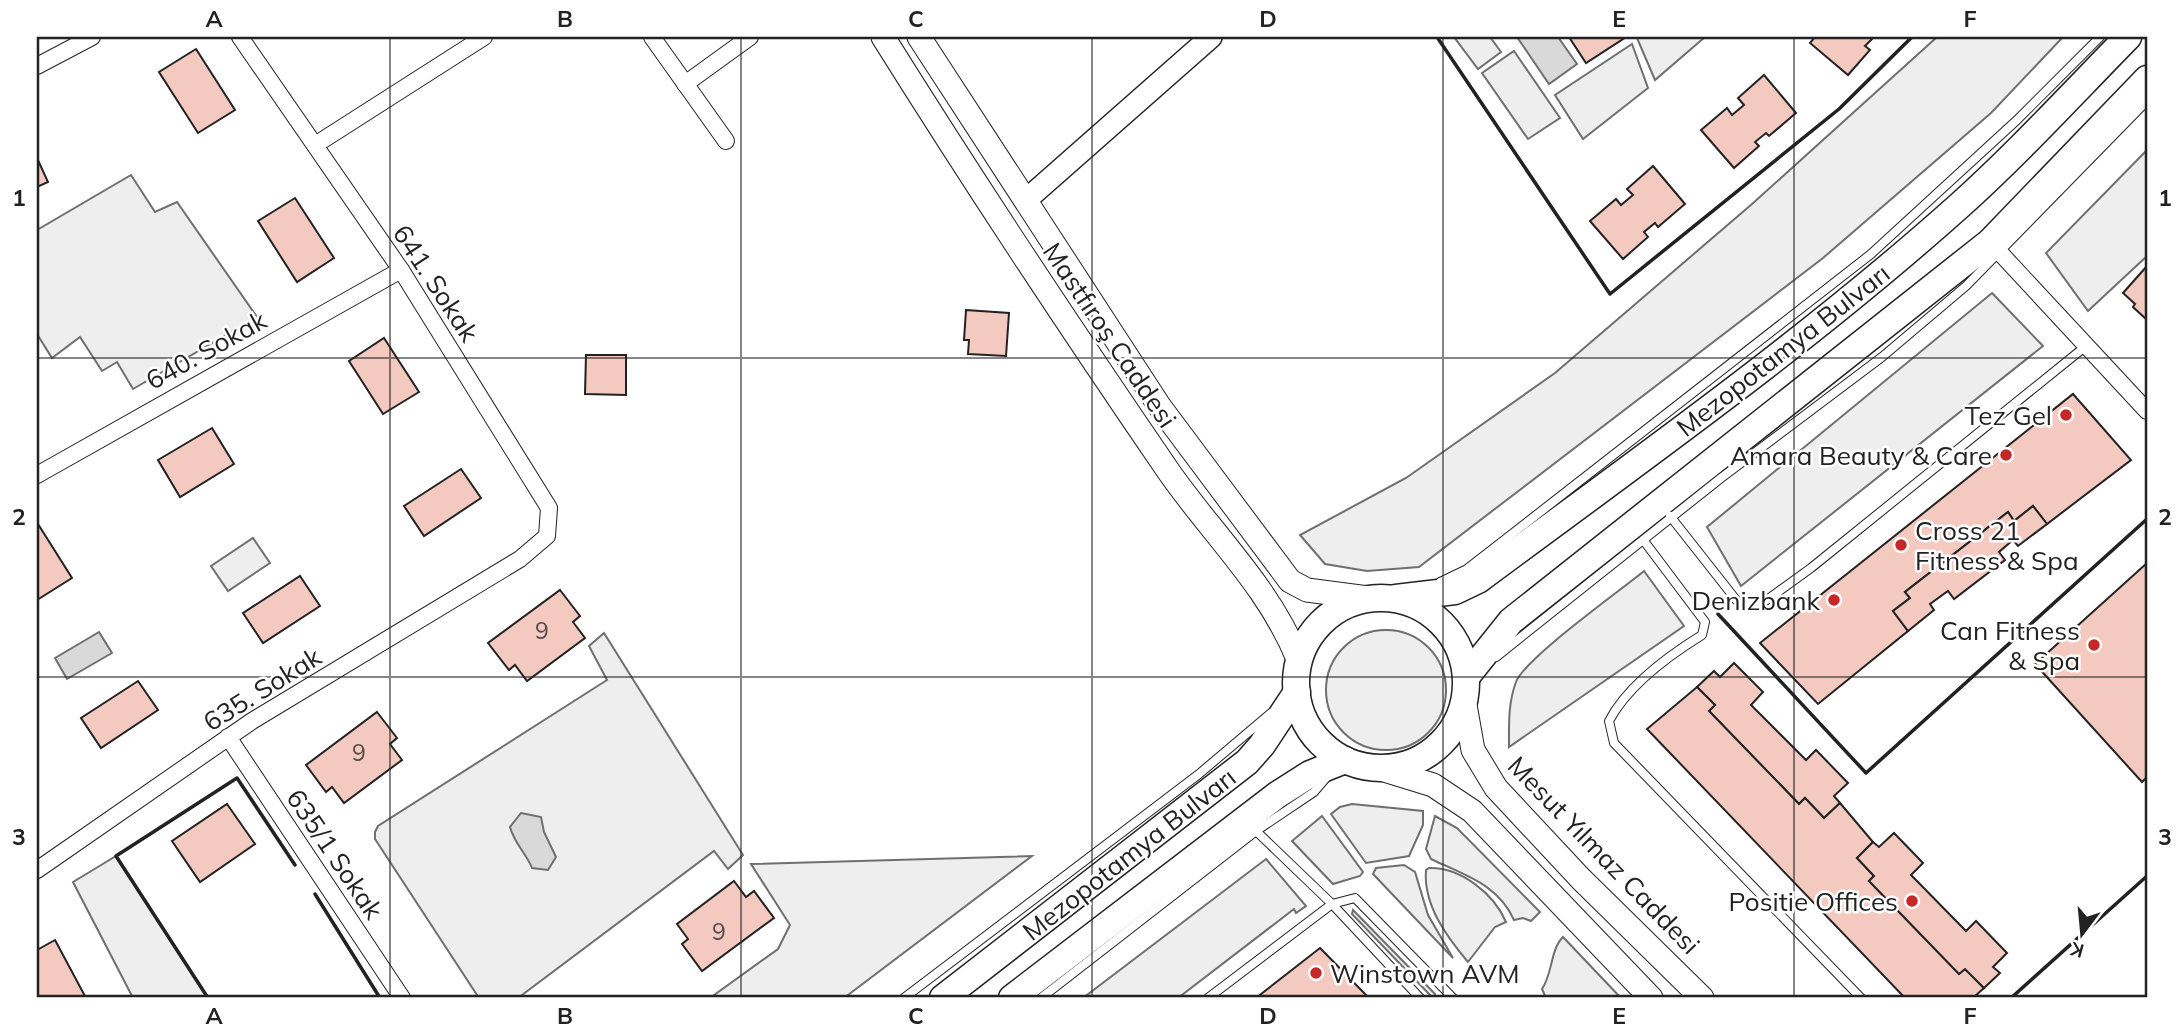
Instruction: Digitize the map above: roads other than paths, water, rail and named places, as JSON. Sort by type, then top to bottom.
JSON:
[{"type":"main road","name":"Mastfıroş Caddesi","points":[[883,37],[977,188],[1170,474],[1278,614],[1298,659]]},
{"type":"main road","name":"Mastfıroş Caddesi","points":[[919,37],[1160,407],[1290,581],[1307,590],[1368,598]]},
{"type":"main road","name":"Mezopotamya Bulvarı","points":[[1396,598],[1455,591],[1478,580],[1696,419],[1893,263],[1951,213],[2128,37]]},
{"type":"main road","name":"Mezopotamya Bulvarı","points":[[1467,676],[1511,621],[1666,510],[1995,248],[2147,79]]},
{"type":"main road","points":[[1381,769],[1409,764],[1434,751],[1453,730],[1465,705],[1467,676],[1461,649],[1445,625],[1423,608],[1396,598],[1368,598],[1345,605],[1324,618],[1308,637],[1298,659],[1295,694],[1311,733],[1342,761],[1381,769],[1433,785],[1472,811],[1651,998]]},
{"type":"main road","name":"Mezopotamya Bulvarı","points":[[943,998],[1247,762],[1262,745],[1295,694]]},
{"type":"main road","name":"Mesut Yılmaz Caddesi","points":[[1465,705],[1473,750],[1496,788],[1581,879],[1702,998]]},
{"type":"main road","name":"Mezopotamya Bulvarı","points":[[1012,998],[1250,825],[1310,774],[1342,761]]},
{"type":"street","points":[[37,66],[92,37]]},
{"type":"street","name":"641. Sokak","points":[[240,37],[401,270],[549,508],[547,536],[520,559]]},
{"type":"street","points":[[315,145],[484,37]]},
{"type":"street","points":[[652,37],[726,141]]},
{"type":"street","points":[[685,84],[750,37]]},
{"type":"street","points":[[1026,200],[1211,37]]},
{"type":"street","points":[[1995,248],[2147,411]]},
{"type":"street","name":"640. Sokak","points":[[37,475],[401,270]]},
{"type":"street","name":"635. Sokak","points":[[37,870],[228,737],[520,559]]},
{"type":"street","name":"635/1 Sokak","points":[[228,737],[402,998]]},
{"type":"lane","points":[[1396,598],[1467,569],[1822,293],[1919,213],[2100,37]]},
{"type":"lane","points":[[1995,248],[2147,101]]},
{"type":"lane","points":[[1467,676],[1503,653],[1644,541],[1666,510],[1737,601],[1757,607],[1811,568],[2086,346]]},
{"type":"lane","points":[[1644,541],[1705,622],[1702,635],[1674,653],[1618,705],[1609,721],[1614,743],[1861,998]]},
{"type":"lane","points":[[905,998],[1199,774],[1295,694]]},
{"type":"lane","points":[[1041,998],[1250,825],[1332,904],[1420,998]]},
{"type":"lane","points":[[1208,998],[1332,904],[1355,898],[1453,998]]},
{"type":"place","name":"Tez Gel","points":[[2066,415]]},
{"type":"place","name":"Amara Beauty & Care","points":[[2006,455]]},
{"type":"place","name":"Cross 21 Fitness & Spa","points":[[1901,545]]},
{"type":"place","name":"Denizbank","points":[[1834,600]]},
{"type":"place","name":"Can Fitness & Spa","points":[[2094,645]]},
{"type":"place","name":"Positie Offices","points":[[1912,901]]},
{"type":"place","name":"Winstown AVM","points":[[1316,973]]}]
